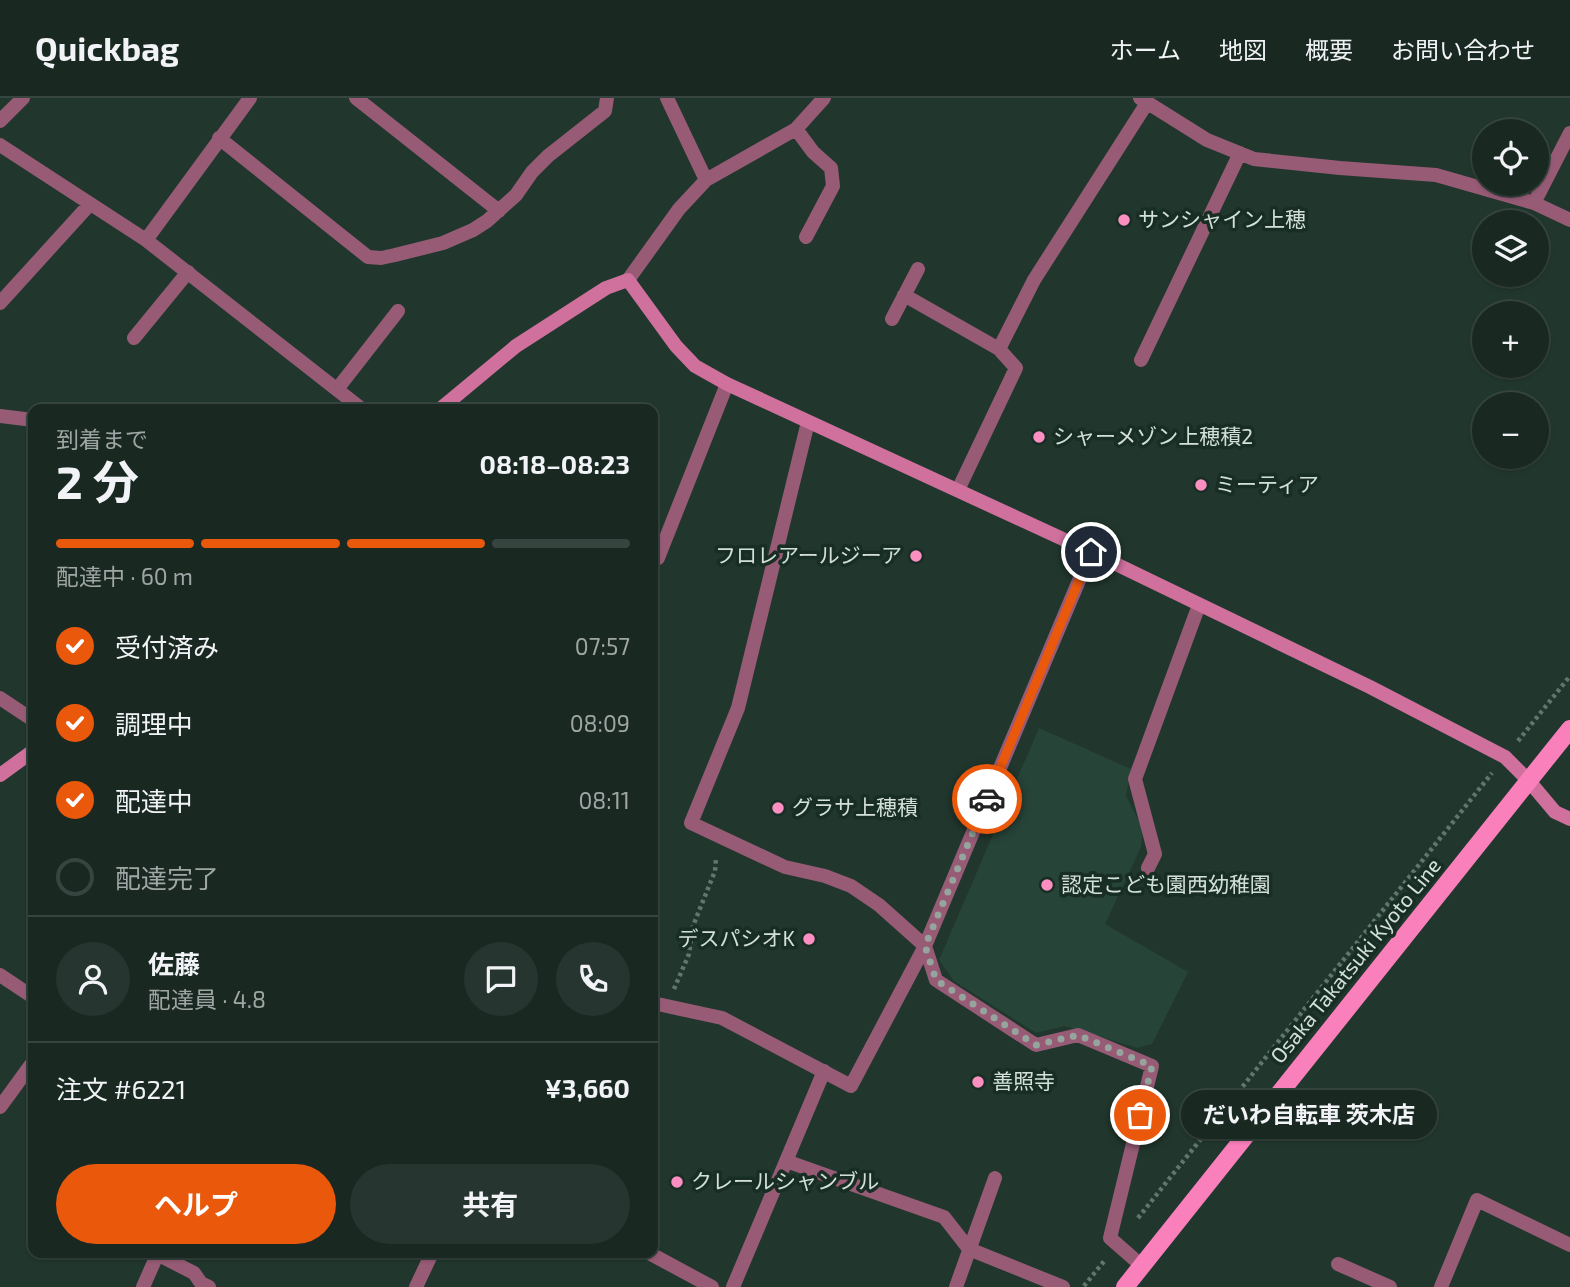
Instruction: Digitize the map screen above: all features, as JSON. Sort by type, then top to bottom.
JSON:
[{"type":"main road","name":"Osaka Takatsuki Kyoto Line","points":[[1125,1287],[1570,729]]},
{"type":"street","points":[[0,121],[23,98]]},
{"type":"street","points":[[146,240],[250,98]]},
{"type":"street","points":[[356,98],[499,211]]},
{"type":"street","points":[[219,138],[368,257],[381,258],[458,237],[487,221],[516,195],[539,165],[605,111],[607,98]]},
{"type":"street","points":[[667,98],[706,180]]},
{"type":"street","points":[[446,404],[516,346],[606,288],[628,280],[679,209],[706,180],[796,129],[824,98]]},
{"type":"street","points":[[999,349],[1034,280],[1144,101],[1207,140],[1254,159],[1436,175],[1534,203],[1570,220]]},
{"type":"street","points":[[796,129],[813,152],[831,168],[833,186],[806,237]]},
{"type":"street","points":[[1534,203],[1570,133]]},
{"type":"street","points":[[0,145],[146,240],[356,404]]},
{"type":"street","points":[[1142,360],[1240,153]]},
{"type":"street","points":[[0,303],[90,204]]},
{"type":"street","points":[[892,319],[918,269]]},
{"type":"street","points":[[134,338],[188,272]]},
{"type":"street","points":[[628,280],[676,346],[695,366],[727,384],[1091,552],[1370,687],[1505,757],[1555,812],[1570,819]]},
{"type":"street","points":[[904,295],[999,349],[1016,369],[958,490]]},
{"type":"street","points":[[338,388],[398,311]]},
{"type":"street","points":[[658,558],[727,384]]},
{"type":"street","points":[[0,416],[28,419]]},
{"type":"street","points":[[808,422],[738,708],[691,823],[785,867],[825,876],[851,886],[879,905],[925,946],[936,980],[1036,1045],[1078,1035],[1152,1066],[1110,1238],[1142,1266]]},
{"type":"street","points":[[659,1005],[722,1018],[851,1086],[925,946],[1091,552]]},
{"type":"street","points":[[1148,868],[1155,854],[1135,779],[1199,605]]},
{"type":"street","points":[[0,698],[28,717]]},
{"type":"street","points":[[0,775],[28,755]]},
{"type":"street","points":[[0,975],[28,994]]},
{"type":"street","points":[[0,1107],[28,1069]]},
{"type":"street","points":[[733,1287],[824,1071]]},
{"type":"street","points":[[786,1161],[944,1217],[970,1249],[1063,1287]]},
{"type":"street","points":[[956,1287],[995,1178]]},
{"type":"street","points":[[1441,1287],[1477,1200],[1570,1245]]},
{"type":"street","points":[[143,1287],[153,1258]]},
{"type":"street","points":[[162,1258],[194,1273],[201,1283],[209,1287]]},
{"type":"street","points":[[416,1287],[430,1258]]},
{"type":"street","points":[[658,1258],[712,1287]]},
{"type":"street","points":[[1338,1264],[1390,1287]]},
{"type":"path","points":[[1513,747],[1570,676]]},
{"type":"path","points":[[1083,1287],[1493,772]]},
{"type":"path","points":[[659,1005],[689,954],[693,926],[715,871],[719,836]]},
{"type":"shaded area","name":"認定こども園西幼稚園","points":[[1039,728],[1131,769],[1126,796],[1143,829],[1141,847],[1105,924],[1188,972],[1152,1044],[1137,1048],[1065,1026],[1036,1033],[954,981],[939,960]]},
{"type":"way so far","points":[[987,799],[925,946],[936,980],[1036,1045],[1078,1035],[1152,1066],[1140,1115]]},
{"type":"place","name":"サンシャイン上穂","points":[[1124,220]]},
{"type":"place","name":"シャーメゾン上穂積2","points":[[1039,437]]},
{"type":"place","name":"ミーティア","points":[[1201,485]]},
{"type":"place","name":"フロレアールジーア","points":[[916,556]]},
{"type":"place","name":"グラサ上穂積","points":[[778,808]]},
{"type":"place","name":"認定こども園西幼稚園","points":[[1047,885]]},
{"type":"place","name":"デスパシオK","points":[[809,939]]},
{"type":"place","name":"善照寺","points":[[978,1082]]},
{"type":"place","name":"だいわ自転車 茨木店","points":[[1140,1115]]},
{"type":"place","name":"クレールシャンブル","points":[[677,1182]]},
{"type":"route","points":[[987,799],[1091,552]]}]
